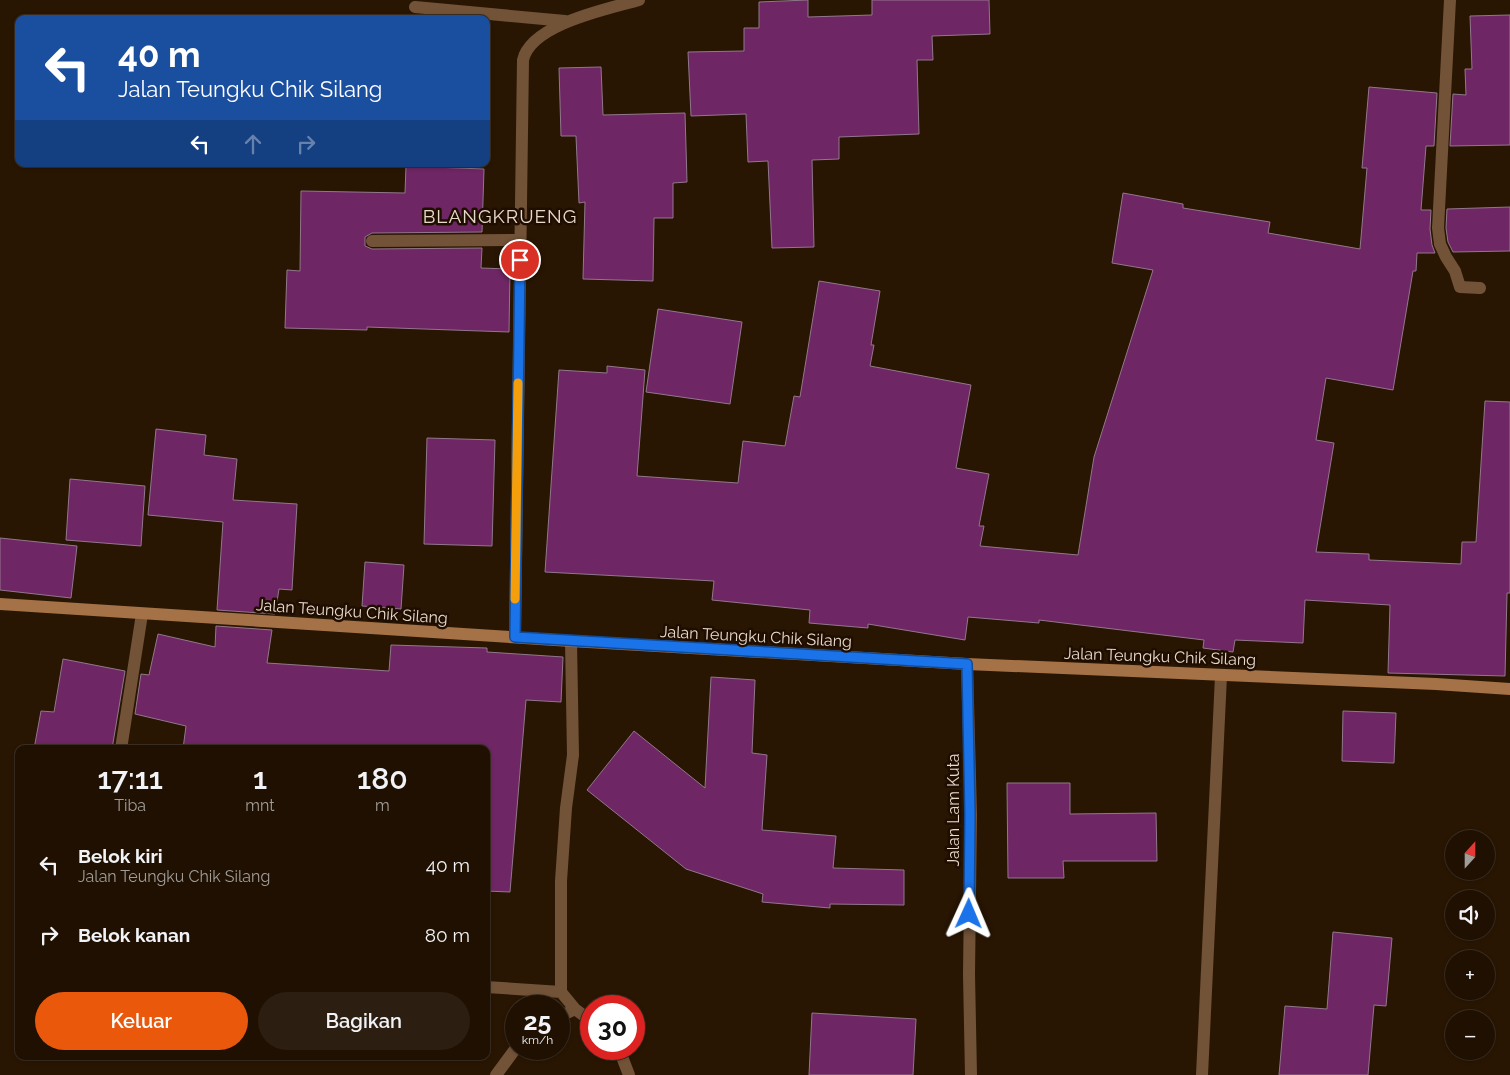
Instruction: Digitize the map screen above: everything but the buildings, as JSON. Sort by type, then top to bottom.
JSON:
[{"type":"street","points":[[515,637],[523,60],[525,52],[536,40],[565,21],[639,0]]},
{"type":"street","points":[[1450,0],[1438,228],[1440,244],[1455,271],[1460,287],[1480,288]]},
{"type":"street","points":[[415,7],[565,21]]},
{"type":"street","points":[[372,241],[520,240]]},
{"type":"street","name":"Jalan Teungku Chik Silang","points":[[0,604],[571,641],[967,664],[1436,684],[1510,689]]},
{"type":"street","points":[[122,745],[142,614]]},
{"type":"street","points":[[571,641],[573,755],[566,808],[561,881],[561,992],[580,1012]]},
{"type":"street","name":"Jalan Lam Kuta","points":[[967,664],[970,815],[968,974],[971,1075]]},
{"type":"street","points":[[1202,1075],[1221,676]]},
{"type":"street","points":[[490,987],[561,992]]},
{"type":"street","points":[[570,1012],[575,1009]]},
{"type":"street","points":[[496,1075],[507,1060]]},
{"type":"street","points":[[623,1060],[629,1075]]},
{"type":"slow traffic","points":[[515,599],[518,383]]},
{"type":"district","name":"BLANGKRUENG","points":[[500,216]]},
{"type":"route","points":[[520,260],[515,637],[967,664],[970,815],[969,914]]}]
